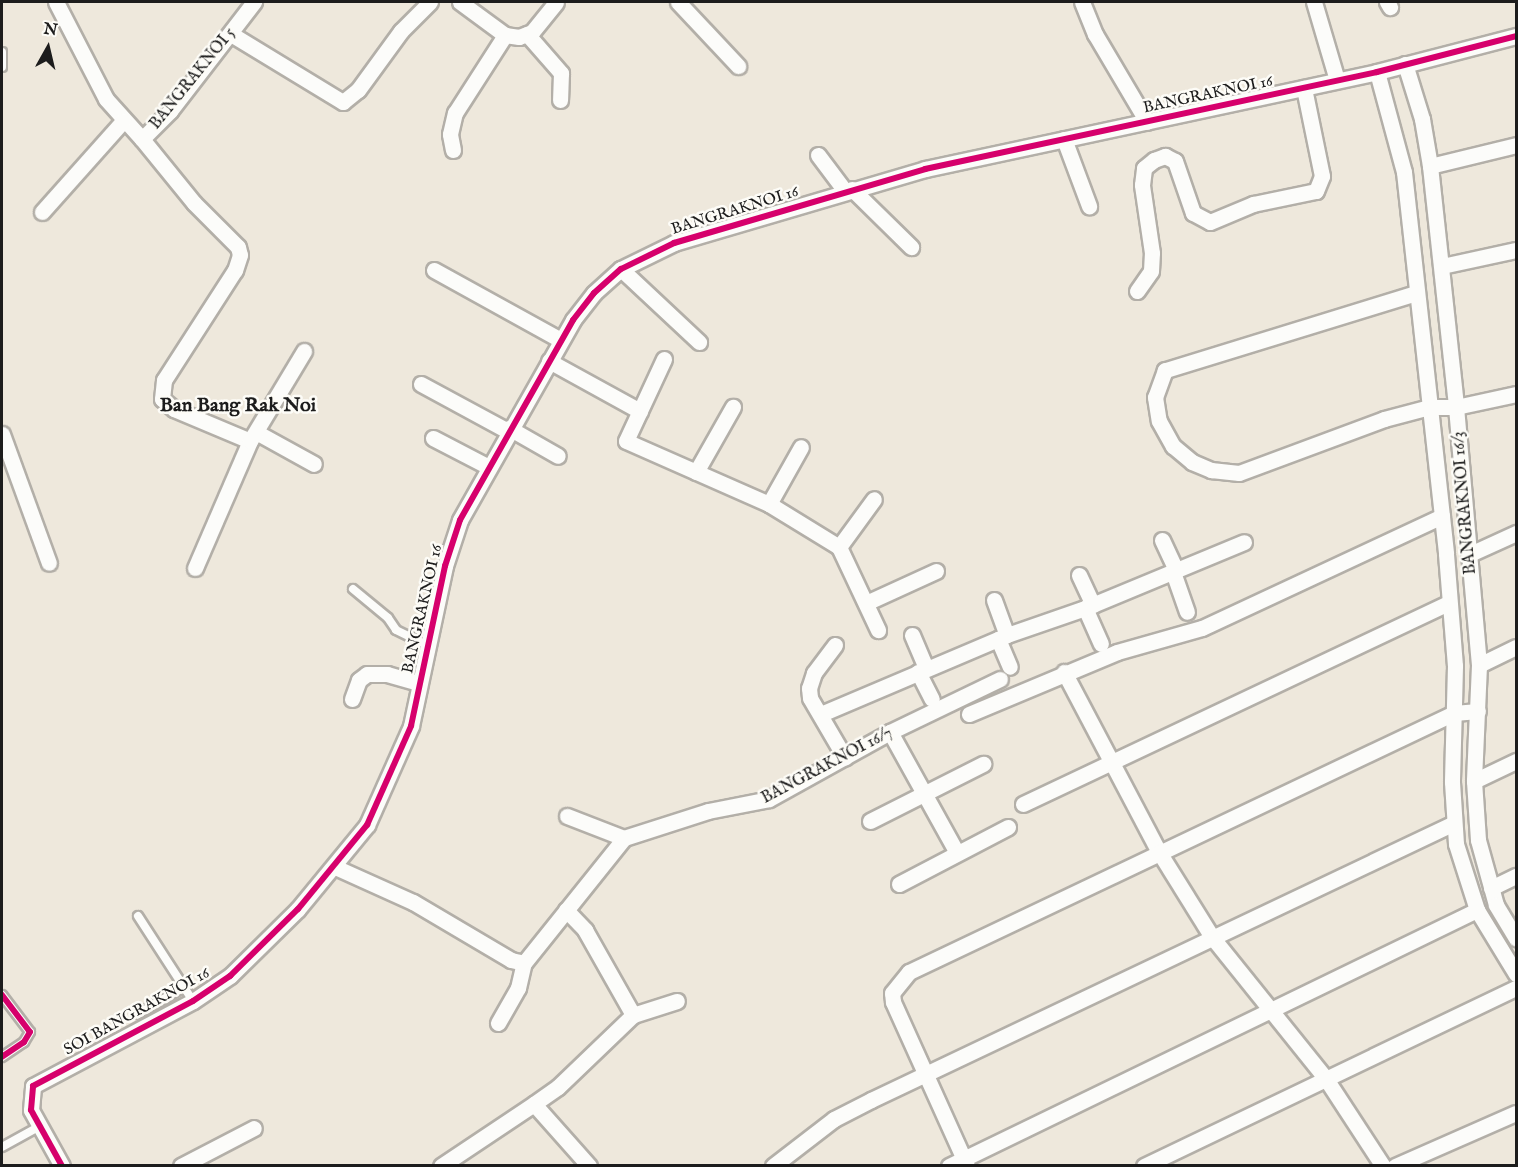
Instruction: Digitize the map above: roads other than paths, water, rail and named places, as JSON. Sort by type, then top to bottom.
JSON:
[{"type":"street","name":"BANGRAKNOI 5","points":[[56,2],[94,81],[123,121],[142,139],[170,111],[217,46],[231,34],[255,2]]},
{"type":"street","points":[[231,34],[338,102],[348,101],[401,31],[430,2]]},
{"type":"street","points":[[460,2],[505,35],[527,34],[555,2]]},
{"type":"street","points":[[678,2],[738,66]]},
{"type":"street","points":[[1082,2],[1095,34],[1147,122]]},
{"type":"street","points":[[1314,2],[1337,80]]},
{"type":"street","points":[[527,34],[561,74],[560,100]]},
{"type":"street","points":[[453,150],[450,134],[455,113],[505,35]]},
{"type":"street","name":"BANGRAKNOI 16","points":[[335,867],[367,825],[392,775],[411,726],[427,645],[453,537],[487,466],[561,340],[594,293],[621,269],[674,243],[848,190],[1064,139],[1377,72],[1516,36]]},
{"type":"street","name":"BANGRAKNOI 16/3","points":[[1405,64],[1425,138],[1430,166],[1470,554],[1479,665],[1474,782],[1478,840],[1491,888],[1516,938]]},
{"type":"street","points":[[1377,72],[1398,144],[1442,516],[1454,713],[1454,823],[1477,910],[1516,974]]},
{"type":"street","points":[[1137,291],[1151,271],[1142,185],[1144,168],[1154,160],[1165,156],[1176,161],[1193,213],[1210,222],[1262,201],[1316,191],[1322,176],[1304,88]]},
{"type":"street","points":[[42,212],[123,121]]},
{"type":"street","points":[[1398,144],[1425,138]]},
{"type":"street","points":[[142,139],[194,203],[238,247],[240,255],[235,270],[164,380],[162,399],[174,409],[253,437],[314,464]]},
{"type":"street","points":[[1064,139],[1089,206]]},
{"type":"street","points":[[1430,166],[1516,145]]},
{"type":"street","points":[[818,155],[848,190],[911,247]]},
{"type":"street","points":[[1442,266],[1516,250]]},
{"type":"street","points":[[621,269],[699,342]]},
{"type":"street","points":[[434,270],[561,340]]},
{"type":"street","points":[[1416,293],[1182,362],[1166,370],[1155,397],[1159,421],[1173,446],[1191,462],[1211,470],[1239,473],[1384,418],[1429,407],[1456,407],[1516,394]]},
{"type":"street","points":[[195,568],[253,437],[304,351]]},
{"type":"street","points":[[664,359],[626,441],[770,504],[839,548],[878,630]]},
{"type":"street","points":[[549,361],[640,411]]},
{"type":"street","points":[[421,384],[558,456]]},
{"type":"street","points":[[696,472],[733,407]]},
{"type":"street","points":[[2,434],[49,563]]},
{"type":"street","points":[[434,438],[487,466]]},
{"type":"street","points":[[770,504],[801,447]]},
{"type":"street","points":[[839,548],[874,499]]},
{"type":"street","points":[[969,714],[1064,672],[1202,628],[1442,516]]},
{"type":"street","points":[[1470,554],[1516,533]]},
{"type":"street","points":[[1162,540],[1187,612]]},
{"type":"street","points":[[821,714],[1003,637],[1089,607],[1244,542]]},
{"type":"street","points":[[866,603],[936,571]]},
{"type":"street","points":[[1079,575],[1101,644]]},
{"type":"street","points":[[994,600],[1003,637]]},
{"type":"street","points":[[1023,804],[1449,603]]},
{"type":"street","points":[[912,635],[932,699]]},
{"type":"street","name":"BANGRAKNOI 16/7","points":[[624,838],[708,811],[761,802],[845,758],[890,732],[1005,673],[1003,637]]},
{"type":"street","points":[[835,645],[814,673],[809,688],[810,698],[845,758]]},
{"type":"street","points":[[1479,665],[1516,647]]},
{"type":"street","points":[[1064,672],[1159,852],[1212,937],[1326,1079],[1383,1166]]},
{"type":"street","points":[[352,699],[359,680],[368,674],[387,674],[419,683]]},
{"type":"street","points":[[965,1162],[893,1002],[892,993],[909,972],[1454,713],[1478,711]]},
{"type":"street","points":[[890,732],[957,854]]},
{"type":"street","points":[[1474,782],[1516,761]]},
{"type":"street","points":[[870,821],[983,764]]},
{"type":"street","points":[[498,1023],[518,988],[524,963],[624,838],[567,816]]},
{"type":"street","points":[[774,1166],[834,1119],[1454,823]]},
{"type":"street","points":[[899,884],[1008,827]]},
{"type":"street","points":[[335,867],[413,902],[511,960],[524,963]]},
{"type":"street","name":"SOI BANGRAKNOI 16","points":[[62,1166],[29,1102],[33,1086],[193,1001],[230,976],[335,867]]},
{"type":"street","points":[[1491,888],[1516,876]]},
{"type":"street","points":[[566,910],[585,930],[633,1015]]},
{"type":"street","points":[[949,1166],[965,1162],[1270,1009],[1477,910]]},
{"type":"street","points":[[1144,1166],[1516,988]]},
{"type":"street","points":[[441,1166],[558,1087],[633,1015],[676,1001]]},
{"type":"street","points":[[534,1104],[589,1166]]},
{"type":"street","points":[[1395,1166],[1516,1113]]},
{"type":"street","points":[[181,1166],[254,1128]]},
{"type":"lane","points":[[2,52],[2,67]]},
{"type":"lane","points":[[353,589],[388,618],[396,630],[427,645]]},
{"type":"lane","points":[[138,916],[193,1001]]},
{"type":"lane","points":[[138,1014],[184,987]]},
{"type":"lane","points":[[2,995],[30,1032],[24,1042],[2,1057]]},
{"type":"lane","points":[[2,1147],[40,1126]]},
{"type":"district","name":"Ban Bang Rak Noi","points":[[238,405]]}]
